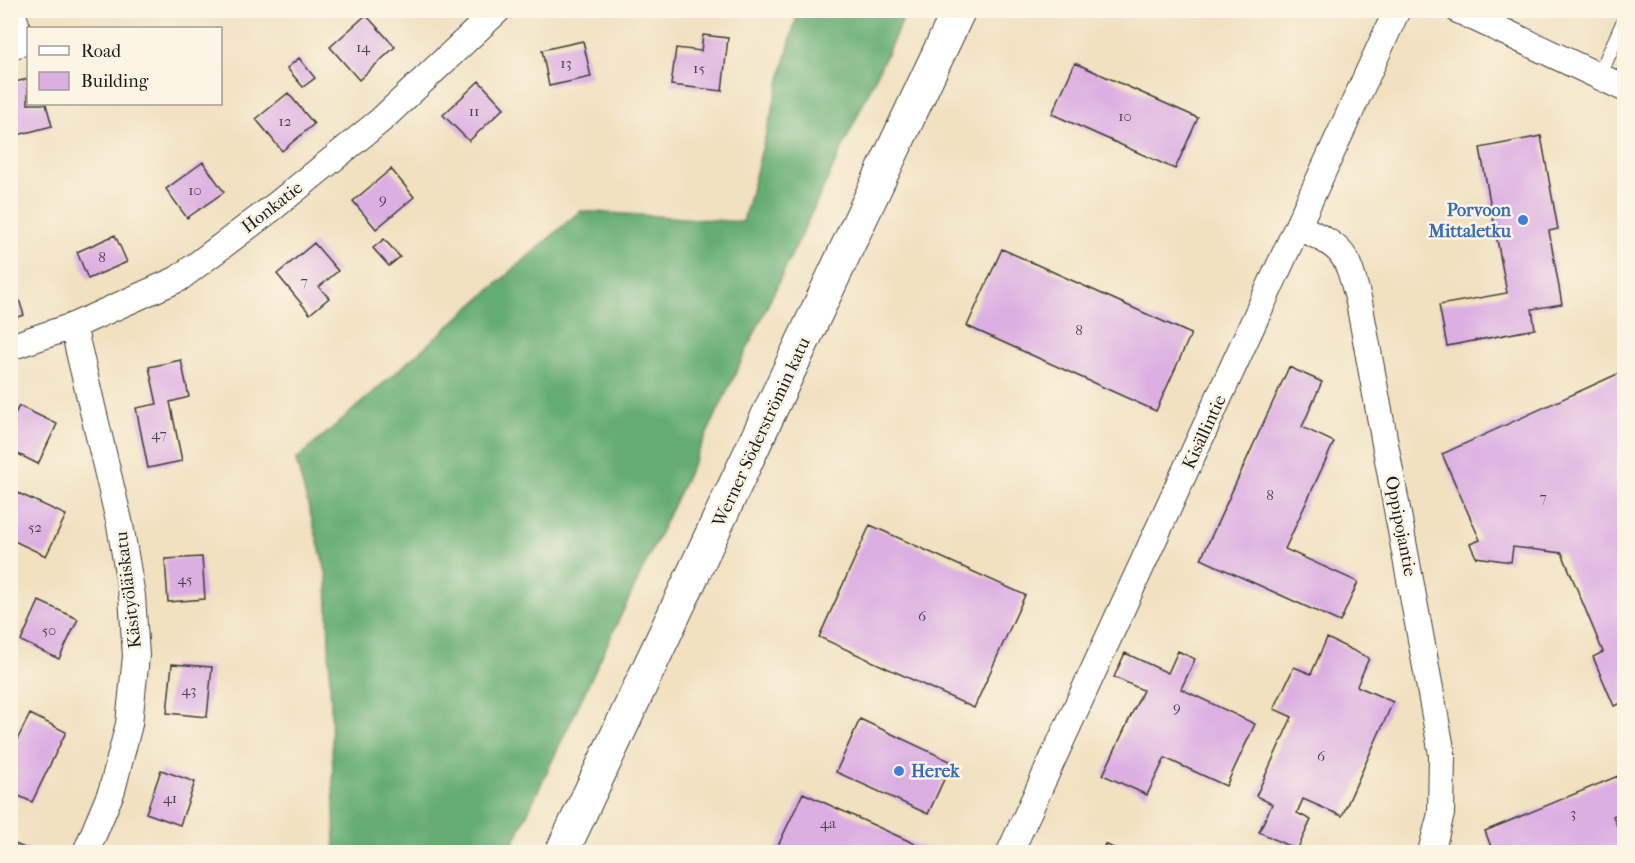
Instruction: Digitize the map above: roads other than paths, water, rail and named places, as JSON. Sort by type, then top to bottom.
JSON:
[{"type":"street","points":[[10,46],[21,43],[12,10]]},
{"type":"street","name":"Honkatie","points":[[10,347],[73,326],[178,279],[275,206],[381,120],[498,10]]},
{"type":"street","name":"Werner Söderströmin katu","points":[[562,852],[959,10]]},
{"type":"street","name":"Kisällintie","points":[[1010,852],[1397,10]]},
{"type":"street","points":[[1458,10],[1624,88]]},
{"type":"street","name":"Oppipojantie","points":[[1299,227],[1330,242],[1341,252],[1349,264],[1359,302],[1442,754],[1441,814],[1431,852]]},
{"type":"street","name":"Käsityöläiskatu","points":[[73,326],[120,525],[132,596],[136,656],[129,723],[112,790],[86,852]]},
{"type":"lane","points":[[1599,76],[1624,21]]},
{"type":"place","name":"Porvoon Mittaletku","points":[[1523,220]]},
{"type":"place","name":"Herek","points":[[899,771]]}]
